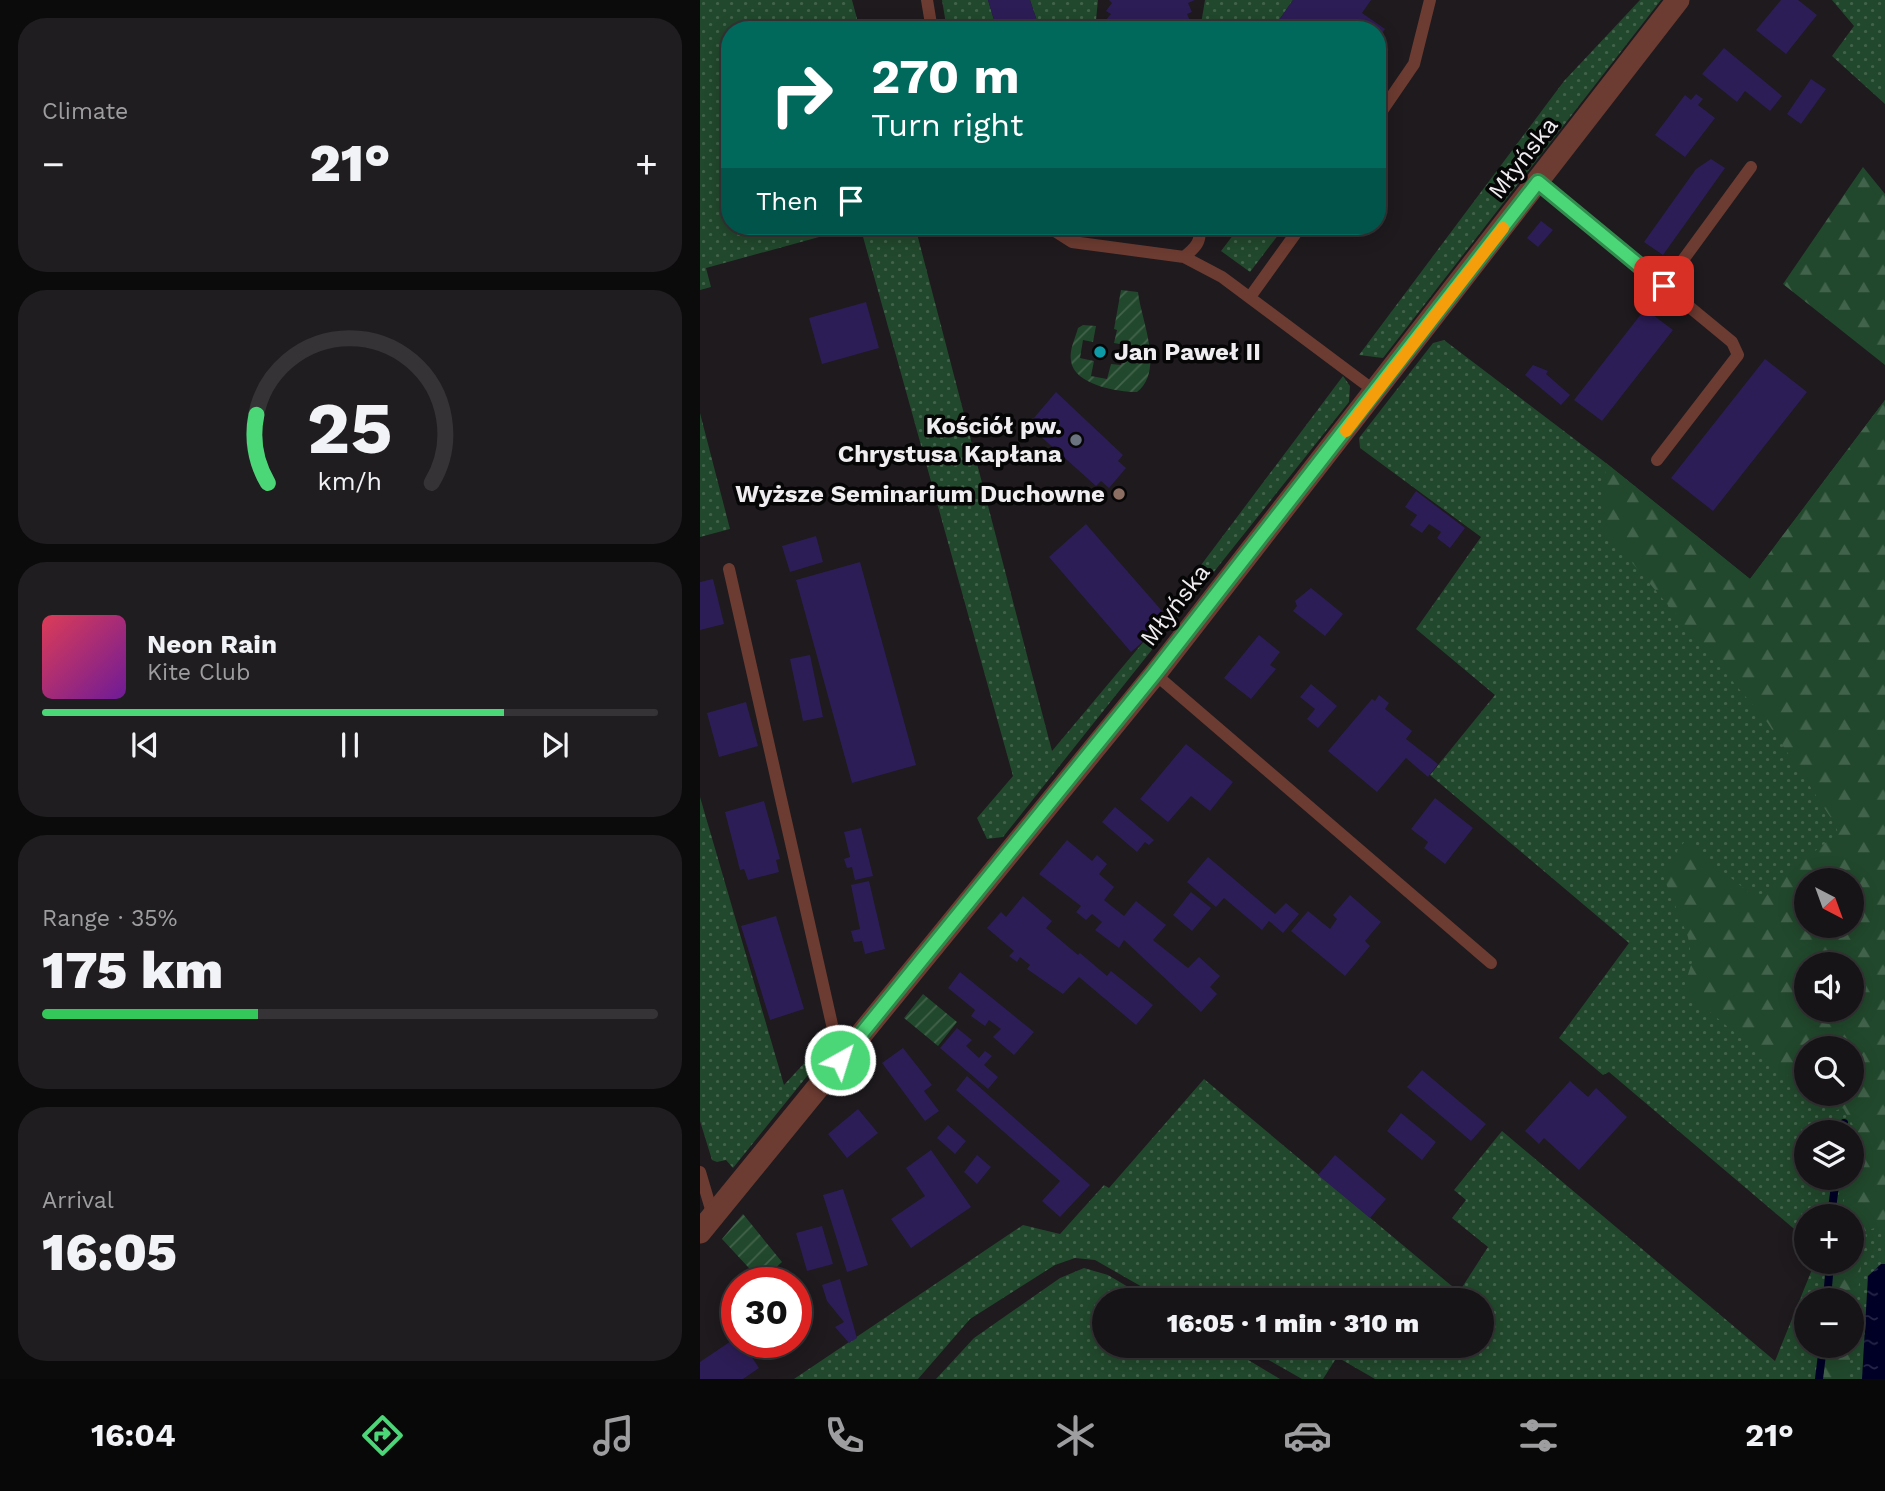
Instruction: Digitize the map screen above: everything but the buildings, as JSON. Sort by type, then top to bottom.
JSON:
[{"type":"street","name":"Młyńska","points":[[707,1224],[1154,674],[1376,392],[1678,0]]},
{"type":"lane","points":[[926,0],[930,21]]},
{"type":"lane","points":[[1386,105],[1414,64],[1430,0]]},
{"type":"lane","points":[[1664,286],[1751,167]]},
{"type":"lane","points":[[1538,182],[1732,342],[1738,355],[1657,460]]},
{"type":"lane","points":[[1061,235],[1072,242],[1184,257],[1222,277],[1376,392]]},
{"type":"lane","points":[[1184,257],[1197,246],[1200,235]]},
{"type":"lane","points":[[1250,297],[1295,235]]},
{"type":"lane","points":[[729,569],[840,1060]]},
{"type":"lane","points":[[1154,674],[1491,963]]},
{"type":"lane","points":[[700,1172],[707,1224]]},
{"type":"green space","points":[[700,0],[852,0],[858,21],[721,21],[721,235],[826,235],[706,268],[711,287],[700,290]]},
{"type":"green space","points":[[942,0],[988,0],[994,21],[946,21]]},
{"type":"green space","points":[[1030,0],[1098,0],[1096,21],[1037,21]]},
{"type":"green space","points":[[1205,0],[1293,0],[1278,21],[1202,21]]},
{"type":"green space","points":[[1640,0],[1661,0],[1383,358],[1359,355],[1564,81]]},
{"type":"green space","points":[[1832,0],[1885,0],[1885,104],[1832,56],[1854,26]]},
{"type":"green space","points":[[1863,167],[1885,194],[1885,365],[1783,284]]},
{"type":"green space","points":[[863,235],[917,235],[1052,751],[1145,640],[1169,619],[1165,613],[1343,376],[1350,386],[1349,402],[1003,837],[987,839],[977,818],[1013,776]]},
{"type":"green space","points":[[1233,235],[1278,235],[1250,272],[1221,251]]},
{"type":"green space","points":[[1121,290],[1138,292],[1149,344],[1149,371],[1145,383],[1137,392],[1098,386],[1080,376],[1071,361],[1078,328],[1083,325],[1096,326],[1093,342],[1083,340],[1080,358],[1094,361],[1091,376],[1107,379],[1111,364],[1121,365],[1125,345],[1114,343],[1117,330],[1114,329]]},
{"type":"green space","points":[[1444,340],[1606,463],[1750,579],[1885,400],[1885,1379],[1375,1379],[1339,1358],[1494,1358],[1494,1288],[1462,1288],[1488,1247],[1452,1218],[1466,1200],[1454,1190],[1502,1131],[1775,1361],[1794,1314],[1794,1358],[1864,1358],[1864,1288],[1804,1288],[1810,1274],[1864,1274],[1864,1204],[1794,1204],[1794,1229],[1609,1072],[1603,1075],[1559,1038],[1629,943],[1430,775],[1495,695],[1416,629],[1481,537],[1360,448],[1359,438],[1433,343]]},
{"type":"green space","points":[[1885,400],[1885,1225],[1865,1231],[1864,1240],[1864,1204],[1844,1204],[1845,1190],[1864,1190],[1864,1120],[1850,1120],[1843,1108],[1831,1112],[1824,1106],[1864,1106],[1864,1036],[1794,1036],[1794,1081],[1683,990],[1692,962],[1688,937],[1661,871],[1685,841],[1761,902],[1784,875],[1838,833],[1835,824],[1767,722],[1601,526],[1606,463],[1750,579]]},
{"type":"green space","points":[[700,413],[730,529],[700,537]]},
{"type":"green space","points":[[700,797],[784,1085],[821,1045],[824,1055],[733,1168],[726,1160],[712,1160],[700,1121]]},
{"type":"green space","points":[[923,994],[957,1022],[938,1046],[904,1018]]},
{"type":"green space","points":[[1204,1079],[1454,1288],[1144,1288],[1095,1260],[1075,1258],[1055,1265],[970,1319],[918,1379],[794,1379],[1023,1225],[1060,1234],[1104,1185],[1109,1188]]},
{"type":"green space","points":[[743,1214],[782,1262],[776,1267],[748,1267],[722,1239]]},
{"type":"green space","points":[[1084,1268],[1108,1275],[1130,1288],[1092,1288],[1092,1358],[1245,1358],[1280,1379],[936,1379],[974,1338],[1060,1278]]},
{"type":"green space","points":[[1835,1274],[1860,1274],[1858,1288],[1834,1288]]},
{"type":"green space","points":[[1265,1358],[1336,1358],[1323,1379],[1302,1379]]},
{"type":"green space","points":[[1826,1358],[1851,1358],[1848,1379],[1823,1379]]},
{"type":"water","points":[[1881,1264],[1885,1264],[1885,1379],[1862,1379],[1868,1276]]},
{"type":"waterway","points":[[1833,1204],[1834,1190]]},
{"type":"waterway","points":[[1828,1288],[1829,1274]]},
{"type":"waterway","points":[[1819,1379],[1822,1358]]},
{"type":"slow traffic","points":[[1346,431],[1503,228]]},
{"type":"place","name":"Jan Paweł II","points":[[1100,352]]},
{"type":"place","name":"Kościół pw. Chrystusa Kapłana","points":[[1076,440]]},
{"type":"place","name":"Wyższe Seminarium Duchowne","points":[[1119,494]]},
{"type":"route","points":[[840,1060],[1154,674],[1538,182],[1664,286]]}]
